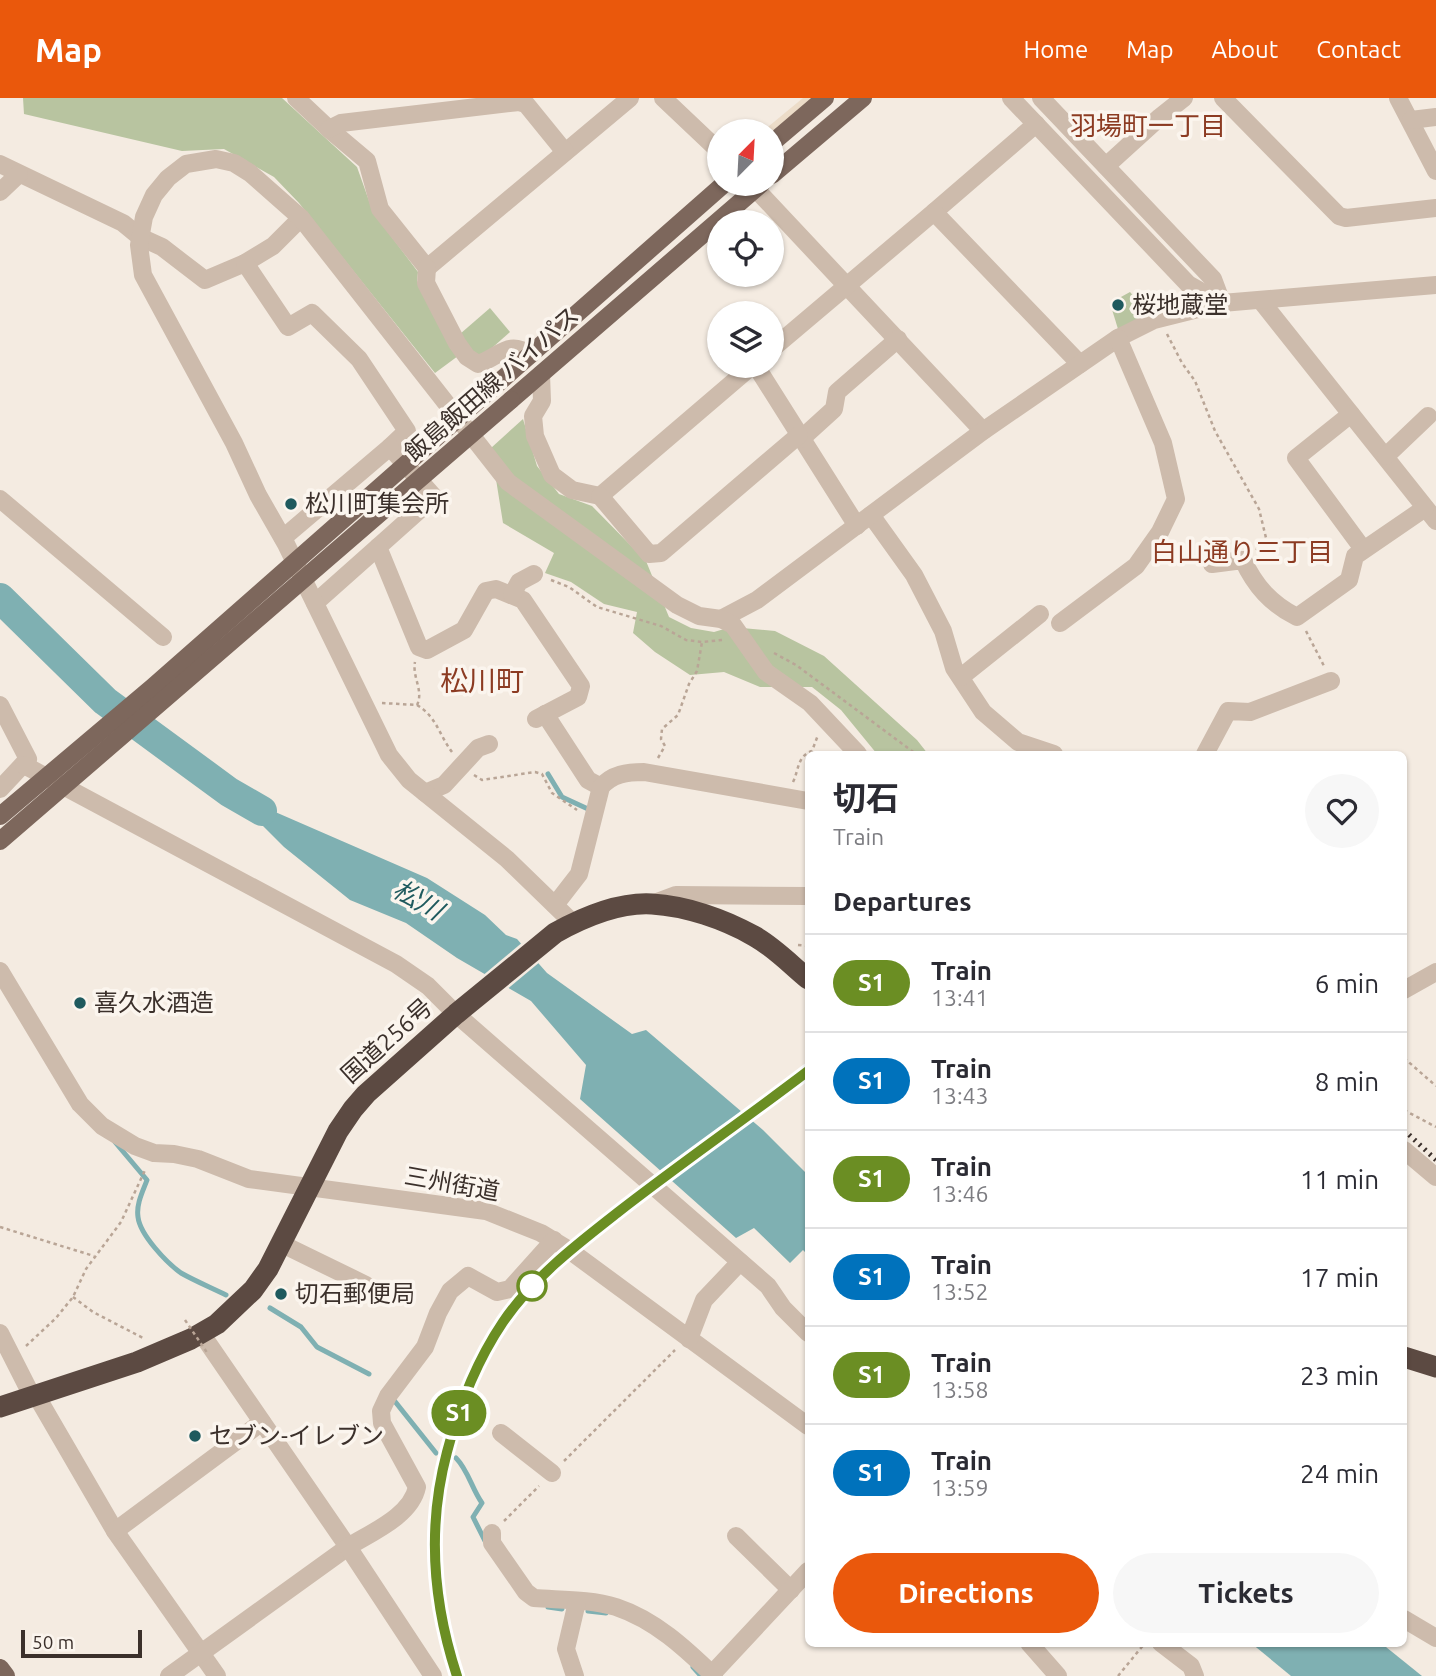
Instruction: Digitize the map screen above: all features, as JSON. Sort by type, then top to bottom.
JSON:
[{"type":"highway","name":"国道256号","points":[[0,1407],[137,1362],[201,1334],[217,1324],[253,1290],[282,1244],[338,1131],[366,1094],[457,1012],[564,928],[616,909],[652,904],[706,915],[754,936],[805,977]]},
{"type":"highway","points":[[1407,1358],[1436,1367]]},
{"type":"main road","points":[[784,133],[825,98]]},
{"type":"main road","points":[[784,165],[863,98]]},
{"type":"main road","name":"飯島飯田線 バイパス","points":[[0,816],[153,687],[710,196]]},
{"type":"main road","name":"飯島飯田線 バイパス","points":[[0,841],[745,196]]},
{"type":"main road","points":[[0,1668],[6,1676]]},
{"type":"street","points":[[296,98],[367,161],[380,209],[427,268],[426,283],[467,357],[478,364],[510,348],[520,348],[530,355]]},
{"type":"street","points":[[427,268],[630,98]]},
{"type":"street","points":[[663,98],[707,140]]},
{"type":"street","points":[[1011,98],[1188,284],[1222,303]]},
{"type":"street","points":[[1041,98],[1213,279],[1222,303]]},
{"type":"street","points":[[1106,166],[1184,98]]},
{"type":"street","points":[[1223,98],[1339,216],[1346,218],[1436,208]]},
{"type":"street","points":[[1398,98],[1436,172]]},
{"type":"street","points":[[328,129],[341,123],[519,102],[526,104],[565,152]]},
{"type":"street","points":[[1411,120],[1436,117]]},
{"type":"street","points":[[784,339],[1036,124]]},
{"type":"street","points":[[564,928],[555,905],[482,838],[409,780],[388,755],[283,538],[143,275],[140,237],[144,217],[154,195],[168,178],[186,164],[216,159],[234,163],[250,173],[302,218],[508,482],[677,605],[699,616],[721,619],[733,625],[766,672],[810,703],[855,751]]},
{"type":"street","points":[[0,164],[123,223],[140,237],[162,247],[205,280],[245,263],[273,246],[302,218]]},
{"type":"street","points":[[0,192],[19,174]]},
{"type":"street","points":[[765,196],[983,430]]},
{"type":"street","points":[[934,212],[1080,364]]},
{"type":"street","points":[[245,263],[288,327],[312,313],[359,359],[407,431],[283,538]]},
{"type":"street","points":[[721,619],[757,600],[983,430],[1118,338],[1159,319],[1222,303],[1436,285]]},
{"type":"street","points":[[1212,564],[1243,560],[1259,589],[1281,609],[1297,617],[1349,580],[1355,556],[1363,549],[1431,515],[1261,301]]},
{"type":"street","points":[[1060,623],[1136,566],[1160,532],[1176,499],[1163,443],[1118,338]]},
{"type":"street","points":[[541,374],[542,401],[533,416],[535,436],[552,475],[572,490],[600,496],[649,554],[654,555],[661,553],[834,409],[837,392],[898,339]]},
{"type":"street","points":[[600,496],[740,378]]},
{"type":"street","points":[[762,378],[857,526]]},
{"type":"street","points":[[1351,414],[1296,458],[1363,549]]},
{"type":"street","points":[[1386,456],[1428,416]]},
{"type":"street","points":[[315,603],[434,497],[390,447]]},
{"type":"street","points":[[0,499],[163,637]]},
{"type":"street","points":[[871,515],[914,575],[943,631],[954,668],[984,712],[1018,742],[1045,751]]},
{"type":"street","points":[[378,547],[419,648],[427,650],[464,630],[486,591],[496,589],[523,600],[582,686],[578,697],[540,717],[588,780],[601,787]]},
{"type":"street","points":[[512,595],[519,582],[534,574]]},
{"type":"street","points":[[961,677],[1040,614]]},
{"type":"street","points":[[1207,751],[1228,711],[1250,712],[1331,681]]},
{"type":"street","points":[[0,705],[28,759],[0,789]]},
{"type":"street","points":[[425,793],[444,785],[478,748],[489,744]]},
{"type":"street","points":[[24,765],[396,964],[428,986],[768,1286],[783,1308],[805,1330]]},
{"type":"street","points":[[555,905],[579,874],[601,787],[606,780],[626,772],[644,772],[805,800]]},
{"type":"street","points":[[652,904],[676,894],[805,896]]},
{"type":"street","name":"三州街道","points":[[0,971],[80,1104],[102,1126],[135,1146],[150,1161],[198,1159],[249,1179],[499,1214],[554,1240],[805,1424]]},
{"type":"street","points":[[1407,988],[1436,972]]},
{"type":"street","points":[[1407,1153],[1436,1177]]},
{"type":"street","points":[[169,1676],[348,1547],[405,1510],[414,1500],[417,1487],[382,1423],[381,1411],[388,1396],[425,1347],[450,1291],[468,1276],[497,1292],[510,1289],[554,1240]]},
{"type":"street","points":[[282,1244],[366,1285]]},
{"type":"street","points":[[688,1338],[704,1300],[740,1262]]},
{"type":"street","points":[[0,1333],[34,1396],[116,1531],[217,1676]]},
{"type":"street","points":[[201,1334],[433,1676]]},
{"type":"street","points":[[116,1531],[262,1422]]},
{"type":"street","points":[[501,1433],[551,1474]]},
{"type":"street","points":[[492,1533],[492,1543],[526,1592],[534,1598],[615,1607],[650,1623],[677,1641],[713,1675],[805,1574]]},
{"type":"street","points":[[736,1536],[791,1590]]},
{"type":"street","points":[[575,1676],[565,1649],[577,1602]]},
{"type":"street","points":[[1407,1621],[1436,1638]]},
{"type":"street","points":[[1033,1647],[1058,1676]]},
{"type":"street","points":[[1166,1647],[1191,1667],[1195,1676]]},
{"type":"path","points":[[1159,319],[1182,363],[1195,381],[1215,431],[1259,509],[1267,542],[1243,560]]},
{"type":"path","points":[[534,574],[569,587],[597,607],[662,626],[686,640],[702,642],[697,671],[688,684],[678,715],[662,729],[661,739],[665,747],[644,772]]},
{"type":"path","points":[[1297,617],[1312,639],[1331,681]]},
{"type":"path","points":[[743,638],[796,665],[912,751]]},
{"type":"path","points":[[417,705],[421,699],[413,669],[419,648]]},
{"type":"path","points":[[365,705],[390,702],[417,705],[432,716],[442,738],[475,777],[482,780],[535,772],[542,774],[552,793],[560,800],[571,808],[593,816]]},
{"type":"path","points":[[811,751],[821,732],[832,725]]},
{"type":"path","points":[[787,796],[805,754]]},
{"type":"path","points":[[1407,1061],[1436,1086]]},
{"type":"path","points":[[1407,1112],[1436,1127]]},
{"type":"path","points":[[13,1358],[56,1318],[73,1297],[86,1269],[121,1222],[150,1161]]},
{"type":"path","points":[[0,1227],[95,1256]]},
{"type":"path","points":[[73,1297],[93,1312],[130,1331]]},
{"type":"path","points":[[184,1320],[208,1354]]},
{"type":"path","points":[[492,1533],[688,1338]]},
{"type":"path","points":[[1118,1676],[1142,1647]]},
{"type":"green space","points":[[23,98],[282,98],[357,167],[373,212],[418,272],[417,281],[458,356],[435,373],[299,203],[274,177],[224,149],[182,151],[24,114]]},
{"type":"green space","points":[[1130,292],[1149,314],[1118,329],[1110,303]]},
{"type":"green space","points":[[490,308],[510,332],[484,355],[474,355],[460,334]]},
{"type":"green space","points":[[523,419],[537,466],[559,494],[592,506],[646,561],[669,617],[691,628],[714,632],[731,627],[775,631],[824,656],[917,740],[926,751],[875,751],[841,710],[812,687],[760,687],[724,672],[690,675],[655,652],[633,633],[637,612],[604,604],[571,582],[545,573],[554,553],[503,523],[491,448]]},
{"type":"shaded area","points":[[803,98],[813,98],[784,123],[784,119],[778,119]]},
{"type":"water","points":[[229,792],[427,878],[485,915],[506,935],[517,939],[547,973],[632,1034],[646,1030],[763,1130],[805,1172],[805,1252],[803,1250],[790,1263],[754,1228],[736,1238],[580,1099],[586,1065],[531,1001],[457,958],[406,923],[350,900],[284,847]]},
{"type":"water","points":[[1256,1647],[1386,1647],[1422,1676],[1291,1676]]},
{"type":"pier","points":[[524,941],[541,961],[505,991],[481,977]]},
{"type":"waterway","name":"松川","points":[[0,598],[105,701],[229,792],[262,811]]},
{"type":"waterway","points":[[548,774],[562,797],[588,809]]},
{"type":"waterway","points":[[115,1142],[147,1180],[140,1198],[138,1217],[149,1240],[181,1273],[226,1295]]},
{"type":"waterway","points":[[270,1308],[301,1327],[317,1347],[369,1374]]},
{"type":"waterway","points":[[393,1399],[436,1453]]},
{"type":"waterway","points":[[456,1458],[482,1503],[473,1517],[485,1541]]},
{"type":"waterway","points":[[548,1607],[562,1609]]},
{"type":"waterway","points":[[588,1611],[606,1613]]},
{"type":"waterway","points":[[693,1667],[701,1676]]},
{"type":"railway","points":[[457,1676],[442,1621],[438,1593],[435,1565],[437,1508],[447,1452],[457,1418],[469,1385],[493,1337],[528,1290],[573,1247],[805,1073]]},
{"type":"railway","points":[[1407,1133],[1436,1160]]},
{"type":"train","name":"S1","points":[[457,1676],[439,1607],[434,1538],[436,1501],[453,1430],[482,1355],[504,1320],[532,1286],[569,1250],[805,1073]]},
{"type":"place","name":"桜地蔵堂","points":[[1118,305]]},
{"type":"place","name":"松川町集会所","points":[[291,504]]},
{"type":"place","name":"喜久水酒造","points":[[80,1003]]},
{"type":"place","name":"切石郵便局","points":[[281,1294]]},
{"type":"place","name":"セブン-イレブン","points":[[195,1436]]},
{"type":"district","name":"羽場町一丁目","points":[[1148,126]]},
{"type":"district","name":"白山通り三丁目","points":[[1242,552]]},
{"type":"district","name":"松川町","points":[[482,681]]}]
